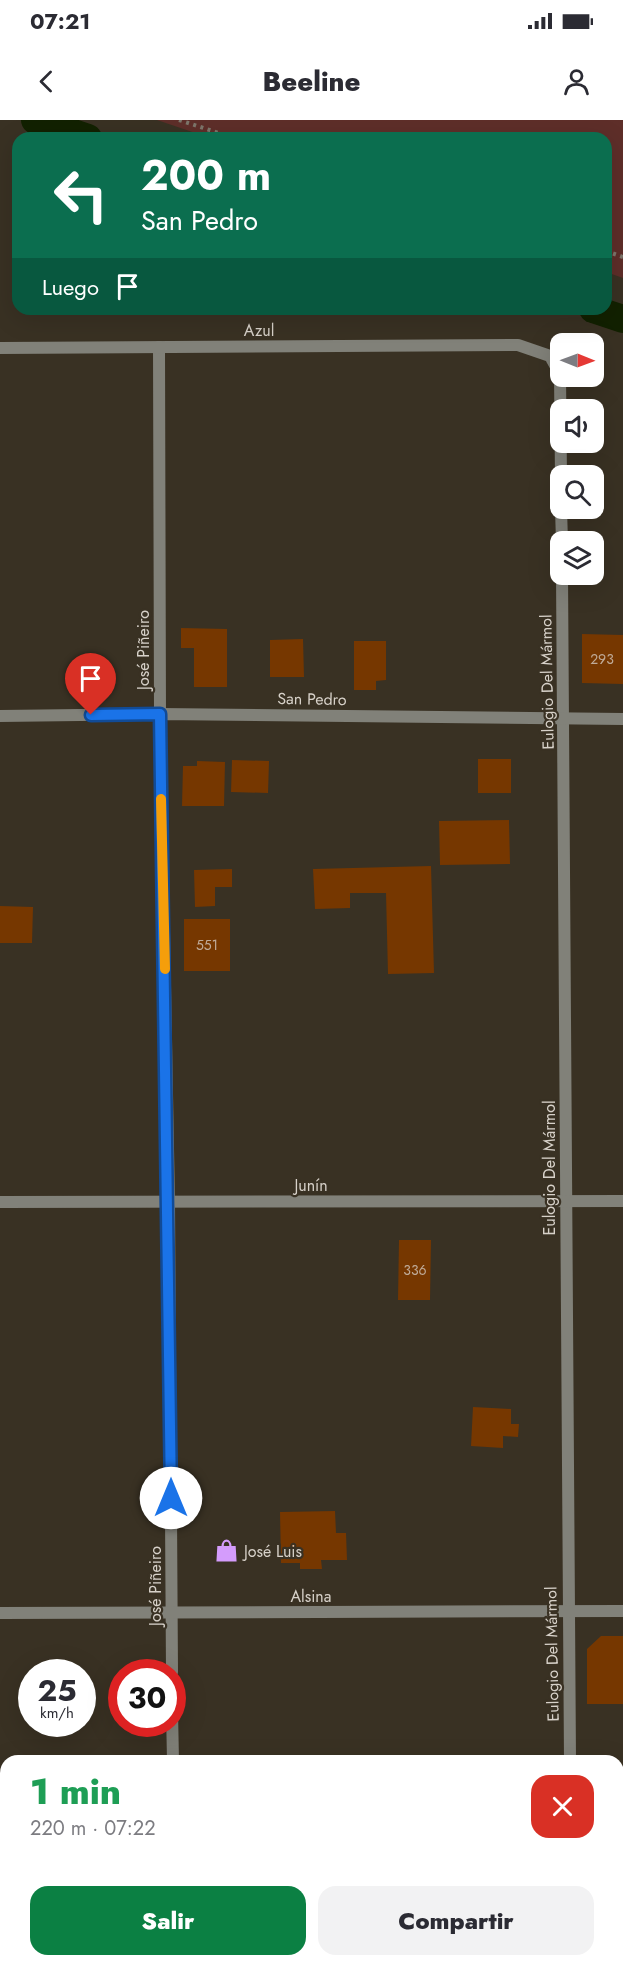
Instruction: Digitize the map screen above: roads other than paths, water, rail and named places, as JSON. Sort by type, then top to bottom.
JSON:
[{"type":"street","name":"Azul","points":[[0,348],[518,345],[550,357],[560,374],[561,465]]},
{"type":"street","name":"José Piñeiro","points":[[159,347],[160,714],[169,1202],[172,1659]]},
{"type":"street","name":"Eulogio Del Mármol","points":[[562,585],[567,1612],[570,1755]]},
{"type":"street","name":"San Pedro","points":[[0,716],[160,714],[623,719]]},
{"type":"street","name":"Junín","points":[[0,1202],[623,1201]]},
{"type":"street","name":"Alsina","points":[[0,1613],[623,1611]]},
{"type":"street","points":[[173,1737],[173,1755]]},
{"type":"waterway","points":[[35,120],[70,132]]},
{"type":"waterway","points":[[611,315],[623,319]]},
{"type":"place","name":"José Luis","points":[[226,1551]]}]
